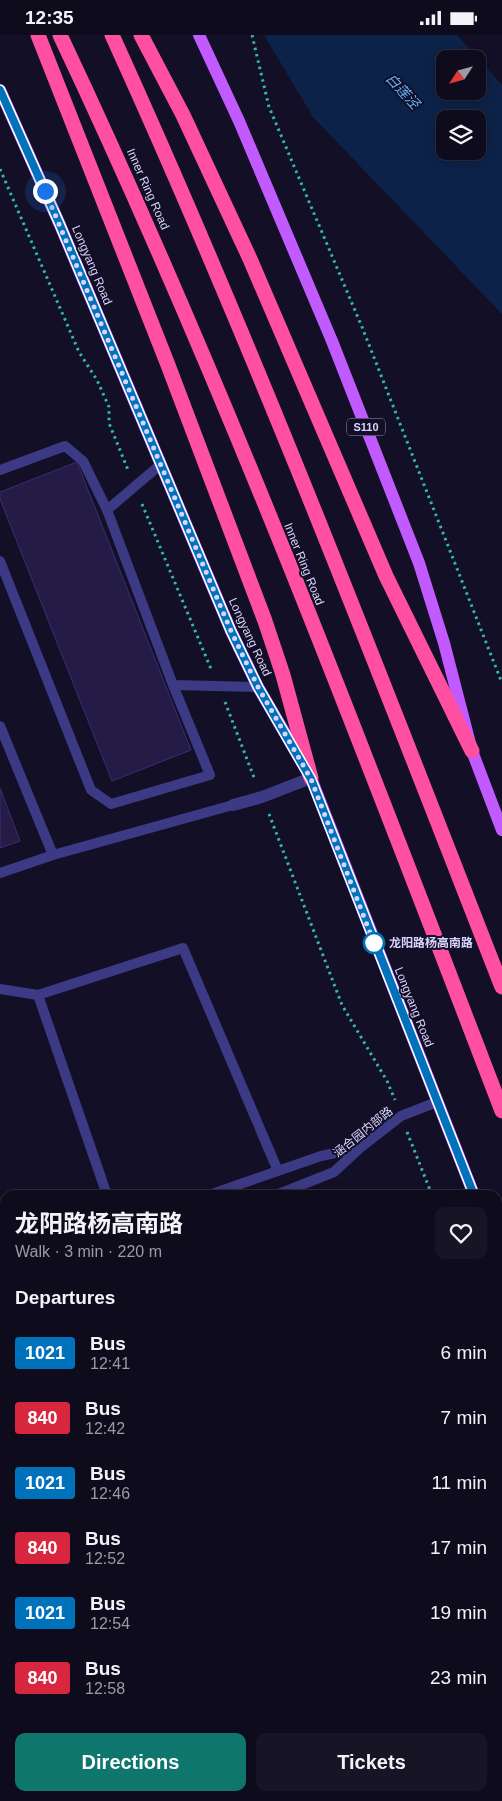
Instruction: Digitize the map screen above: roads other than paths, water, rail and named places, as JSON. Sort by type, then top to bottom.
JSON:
[{"type":"highway","points":[[38,35],[168,365],[265,621],[283,675],[311,779]]},
{"type":"highway","name":"Inner Ring Road","points":[[60,35],[124,170],[219,391],[370,768],[502,1111]]},
{"type":"highway","points":[[112,35],[260,372],[502,987]]},
{"type":"highway","points":[[141,35],[183,115],[250,259],[386,576],[472,751]]},
{"type":"main road","name":"S110","points":[[199,35],[332,341],[419,563],[444,643],[472,751],[502,830]]},
{"type":"main road","name":"Longyang Road","points":[[0,90],[60,225],[231,631],[258,687],[311,779],[472,1190]]},
{"type":"street","points":[[233,805],[262,797],[311,779]]},
{"type":"lane","points":[[0,470],[65,446],[83,461],[107,510],[173,685],[210,775],[111,804],[91,790],[0,561]]},
{"type":"lane","points":[[107,510],[160,465]]},
{"type":"lane","points":[[173,685],[258,687]]},
{"type":"lane","points":[[0,726],[53,855]]},
{"type":"lane","points":[[0,873],[53,855],[233,805]]},
{"type":"lane","points":[[0,989],[38,995],[183,947],[278,1171]]},
{"type":"lane","points":[[38,995],[105,1190]]},
{"type":"lane","name":"涵合园内部路","points":[[289,1190],[334,1172],[360,1148],[401,1116],[437,1101]]},
{"type":"lane","points":[[223,1190],[321,1156],[360,1148]]},
{"type":"water","name":"白莲泾","points":[[264,35],[457,35],[470,50],[436,50],[436,100],[486,100],[486,67],[502,85],[502,314],[313,117]]},
{"type":"place","name":"龙阳路杨高南路","points":[[374,943]]}]
